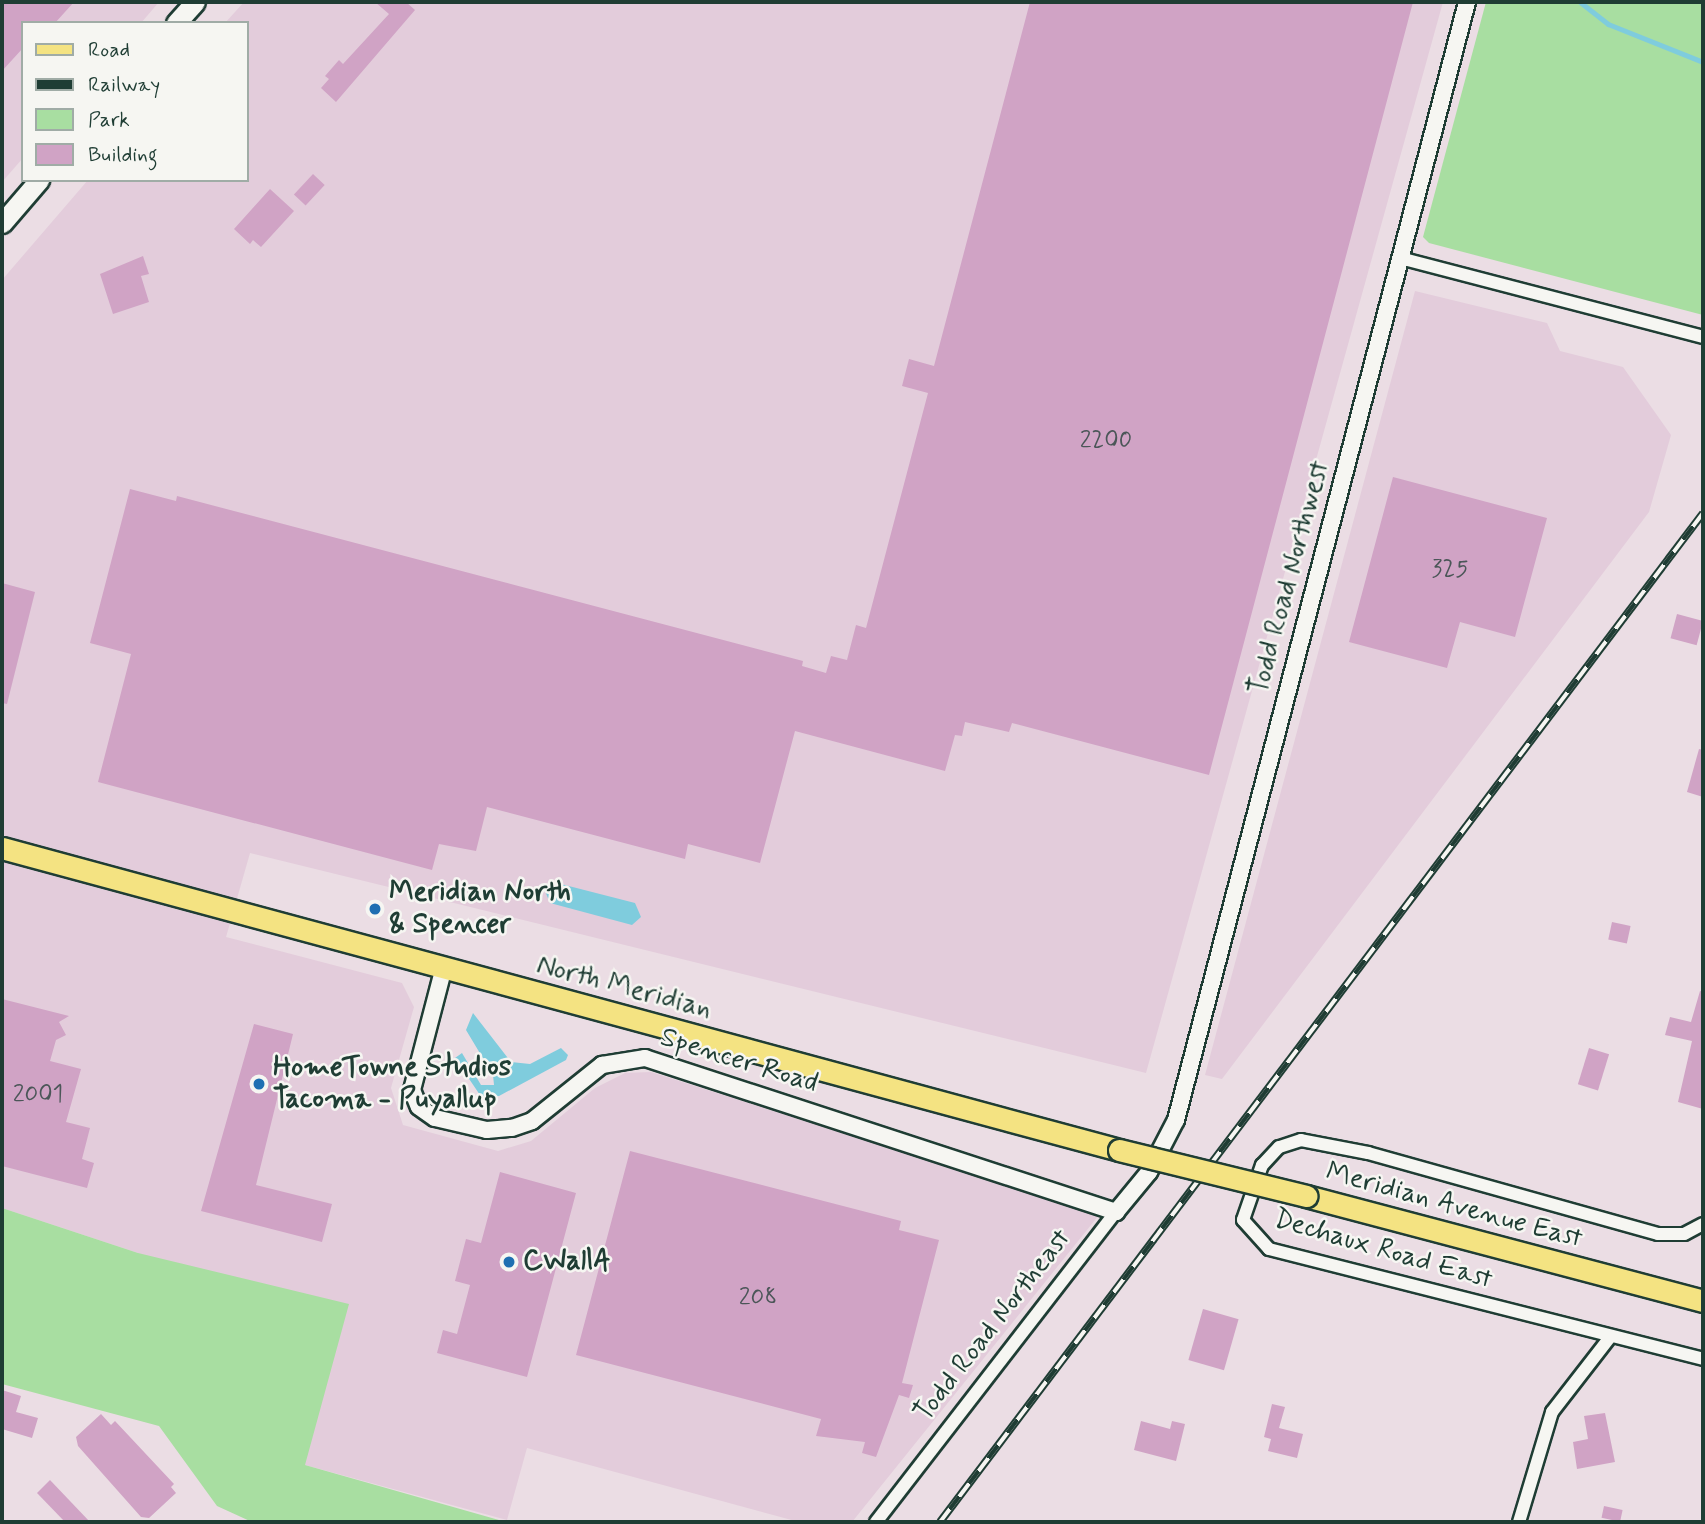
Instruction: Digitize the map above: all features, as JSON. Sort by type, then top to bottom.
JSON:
[{"type":"main road","points":[[178,21],[195,2]]},
{"type":"main road","points":[[2,223],[37,182]]},
{"type":"main road","name":"North Meridian","points":[[2,848],[1119,1150],[1191,1166]]},
{"type":"main road","name":"Meridian Avenue East","points":[[1191,1166],[1703,1301]]},
{"type":"street","name":"Todd Road Northwest","points":[[1154,1163],[1176,1120],[1467,2]]},
{"type":"street","points":[[1401,258],[1703,337]]},
{"type":"street","name":"Spencer Road","points":[[444,967],[412,1090],[419,1107],[435,1118],[487,1130],[512,1128],[532,1121],[602,1065],[645,1058],[1116,1212]]},
{"type":"street","name":"Dechaux Road East","points":[[1703,1224],[1684,1234],[1658,1234],[1317,1140],[1279,1147],[1262,1165],[1243,1220],[1269,1249],[1703,1359]]},
{"type":"street","name":"Todd Road Northeast","points":[[876,1522],[1154,1163]]},
{"type":"street","points":[[1519,1522],[1552,1412],[1611,1336]]},
{"type":"shaded area","points":[[2,2],[159,2],[143,21],[21,21],[21,160],[2,182]]},
{"type":"shaded area","points":[[244,2],[1443,2],[1146,1073],[250,853],[226,937],[402,983],[414,1007],[391,1088],[403,1125],[498,1151],[531,1141],[595,1088],[625,1073],[651,1072],[1099,1215],[852,1522],[799,1522],[527,1448],[507,1520],[305,1465],[138,1253],[2,1208],[2,280],[86,182],[248,182],[248,21],[227,21]]},
{"type":"shaded area","points":[[1415,291],[1547,323],[1560,351],[1623,367],[1671,435],[1649,512],[1222,1079],[1205,1075]]},
{"type":"green space","points":[[1486,2],[1703,2],[1703,315],[1429,243],[1423,237]]},
{"type":"green space","points":[[2,1208],[138,1253],[349,1304],[305,1465],[506,1522],[252,1522],[217,1506],[159,1426],[2,1384]]},
{"type":"water","points":[[557,883],[635,903],[641,917],[632,925],[550,903],[545,891]]},
{"type":"water","points":[[473,1013],[511,1062],[530,1064],[561,1048],[568,1055],[566,1060],[499,1096],[482,1098],[455,1058],[462,1053],[481,1085],[494,1085],[493,1075],[466,1030]]},
{"type":"building","points":[[2,2],[74,2],[57,21],[21,21],[21,50],[2,71]]},
{"type":"building","points":[[375,2],[406,2],[415,10],[336,102],[321,88],[329,79],[325,76],[339,60],[343,64],[389,14]]},
{"type":"building","points":[[1030,2],[1413,2],[1209,775],[1012,723],[1009,732],[965,722],[962,736],[955,735],[945,771],[795,731],[760,863],[688,844],[685,859],[487,807],[476,851],[439,844],[432,870],[98,782],[131,654],[90,643],[130,489],[176,501],[177,496],[803,661],[802,666],[826,673],[831,656],[847,660],[856,625],[866,628],[928,393],[902,386],[909,359],[934,366]]},
{"type":"building","points":[[313,174],[325,185],[306,205],[294,194]]},
{"type":"building","points":[[270,189],[294,211],[261,247],[253,240],[250,244],[234,229]]},
{"type":"building","points":[[143,256],[149,274],[141,276],[149,302],[113,314],[100,274]]},
{"type":"building","points":[[1393,477],[1547,518],[1515,637],[1460,622],[1447,668],[1349,642]]},
{"type":"building","points":[[2,583],[35,592],[7,704],[2,703]]},
{"type":"building","points":[[1677,614],[1703,621],[1697,645],[1671,638]]},
{"type":"building","points":[[1699,749],[1703,750],[1703,797],[1687,792]]},
{"type":"building","points":[[1612,922],[1631,926],[1627,944],[1608,940]]},
{"type":"building","points":[[1700,991],[1703,992],[1703,1109],[1678,1102],[1692,1041],[1665,1035],[1670,1017],[1691,1022]]},
{"type":"building","points":[[2,999],[69,1016],[59,1022],[66,1035],[56,1040],[50,1061],[81,1069],[66,1122],[90,1128],[82,1159],[94,1163],[87,1188],[2,1166]]},
{"type":"building","name":"HomeTowne Studios Tacoma - Puyallup","points":[[254,1024],[293,1034],[256,1185],[332,1204],[322,1242],[201,1211]]},
{"type":"building","points":[[1589,1048],[1609,1054],[1598,1090],[1578,1084]]},
{"type":"building","points":[[630,1151],[901,1221],[899,1230],[939,1240],[902,1383],[913,1385],[909,1398],[899,1395],[876,1457],[862,1453],[865,1442],[816,1436],[821,1419],[576,1355]]},
{"type":"building","name":"CWallA","points":[[500,1172],[576,1193],[527,1377],[437,1353],[443,1330],[457,1334],[470,1285],[455,1281],[466,1239],[481,1243]]},
{"type":"building","points":[[1203,1309],[1239,1319],[1224,1370],[1188,1360]]},
{"type":"building","points":[[2,1390],[21,1396],[16,1412],[38,1418],[32,1438],[2,1429]]},
{"type":"building","points":[[1272,1404],[1285,1407],[1279,1428],[1303,1434],[1297,1458],[1268,1451],[1271,1439],[1264,1437]]},
{"type":"building","points":[[1605,1413],[1615,1462],[1577,1469],[1573,1442],[1588,1439],[1584,1416]]},
{"type":"building","points":[[101,1414],[111,1425],[115,1421],[174,1484],[171,1487],[176,1493],[149,1518],[141,1517],[78,1446],[76,1437]]},
{"type":"building","points":[[1141,1421],[1170,1429],[1172,1421],[1185,1424],[1176,1461],[1134,1450]]},
{"type":"building","points":[[50,1480],[90,1522],[65,1522],[37,1493]]},
{"type":"building","points":[[1604,1506],[1623,1510],[1620,1522],[1602,1518]]},
{"type":"waterway","points":[[1580,2],[1608,24],[1703,62]]},
{"type":"railway","points":[[940,1522],[1703,513]]},
{"type":"place","name":"Meridian North & Spencer","points":[[375,909]]},
{"type":"place","name":"HomeTowne Studios Tacoma - Puyallup","points":[[259,1084]]},
{"type":"place","name":"CWallA","points":[[509,1262]]}]
